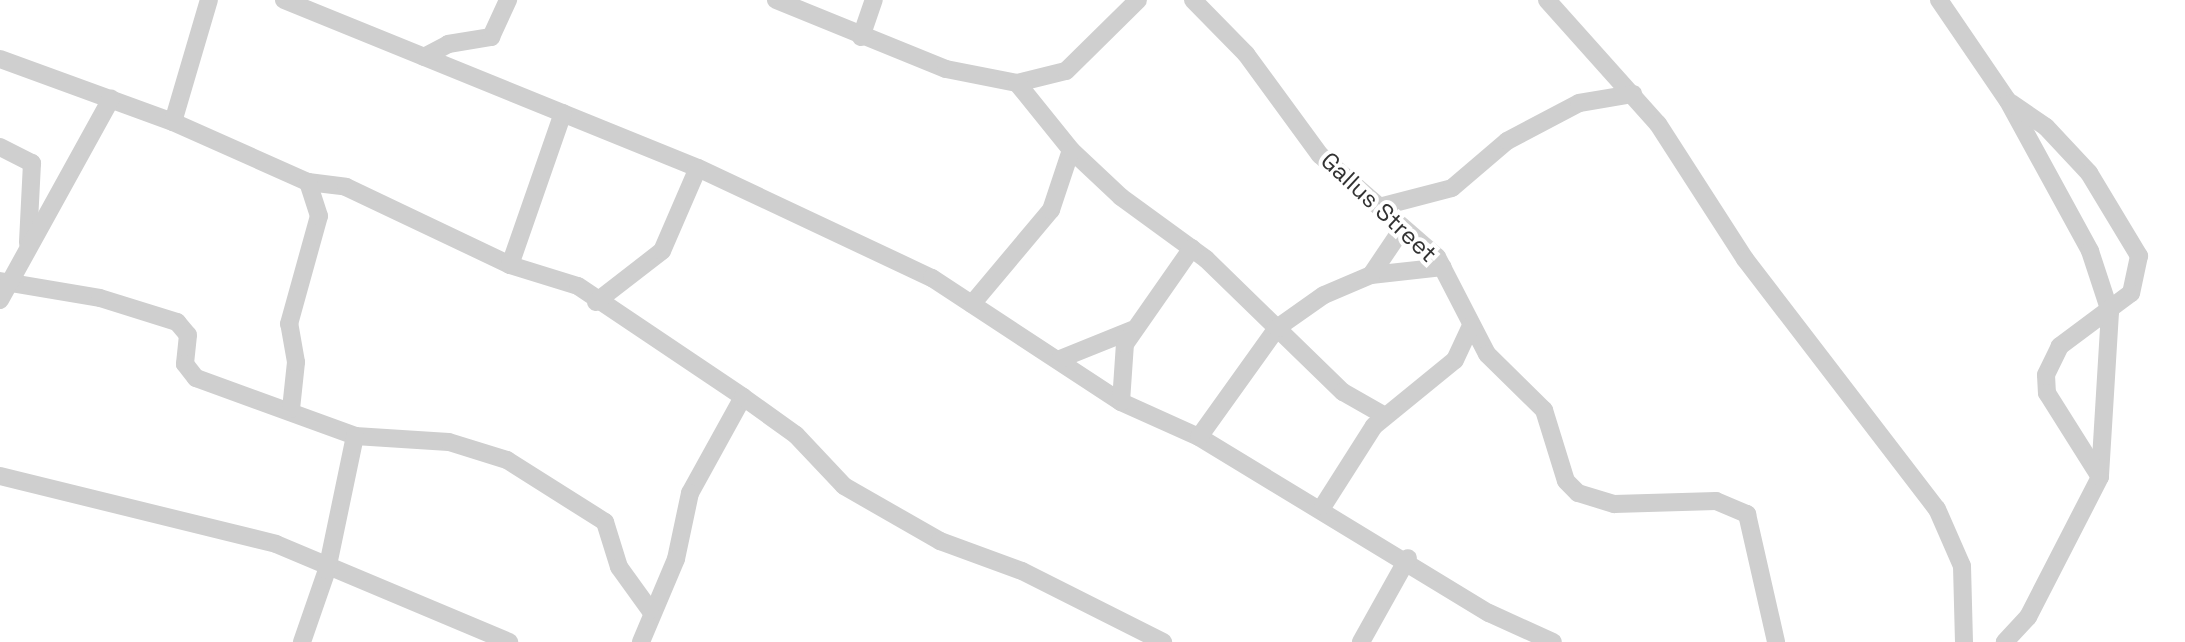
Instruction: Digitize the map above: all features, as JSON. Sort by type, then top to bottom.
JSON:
[{"type":"street","points":[[173,122],[209,0]]},
{"type":"street","points":[[284,0],[698,168],[972,304],[1009,335],[1060,359],[1121,402],[1199,437],[1323,506],[1489,613],[1553,642]]},
{"type":"street","points":[[424,57],[448,44],[491,37],[508,0]]},
{"type":"street","points":[[776,0],[946,69],[1017,83],[1066,71],[1138,0]]},
{"type":"street","points":[[861,37],[874,0]]},
{"type":"street","name":"Gallus Street","points":[[1193,0],[1246,54],[1320,155],[1383,206],[1402,229],[1443,267],[1471,326],[1506,376],[1544,410],[1566,481],[1590,501],[1716,501],[1747,514],[1776,642]]},
{"type":"street","points":[[1547,0],[1633,94],[1745,259],[1952,533],[1962,566],[1964,642]]},
{"type":"street","points":[[1939,0],[2008,101],[2090,251],[2110,312],[2100,477],[2028,617],[2005,642]]},
{"type":"street","points":[[0,59],[173,122],[308,182],[346,187],[510,265],[578,286],[596,302],[796,435],[844,486],[940,541],[1022,571],[1163,642]]},
{"type":"street","points":[[1017,83],[1071,150],[1192,248],[1343,392],[1385,416]]},
{"type":"street","points":[[1383,206],[1452,188],[1507,141],[1579,103],[1633,94]]},
{"type":"street","points":[[0,300],[4,281],[111,99]]},
{"type":"street","points":[[2008,101],[2069,151],[2130,232],[2140,276],[2110,312],[2060,346],[2046,375],[2047,393],[2100,477]]},
{"type":"street","points":[[510,265],[563,113]]},
{"type":"street","points":[[0,147],[32,163],[28,243]]},
{"type":"street","points":[[972,304],[1051,210],[1071,150]]},
{"type":"street","points":[[596,302],[662,251],[698,168]]},
{"type":"street","points":[[291,409],[296,362],[289,324],[319,216],[308,182]]},
{"type":"street","points":[[1371,275],[1402,229]]},
{"type":"street","points":[[1121,402],[1132,330],[1192,248]]},
{"type":"street","points":[[1199,437],[1277,328],[1324,295],[1371,275],[1443,267]]},
{"type":"street","points":[[4,281],[177,322],[188,335],[189,372],[355,436],[449,442],[507,460],[576,499],[605,522],[619,567],[650,610]]},
{"type":"street","points":[[1323,506],[1385,416],[1455,360],[1471,326]]},
{"type":"street","points":[[1060,359],[1132,330]]},
{"type":"street","points":[[641,642],[650,610],[676,559],[690,493],[743,397]]},
{"type":"street","points":[[302,642],[327,570],[355,436]]},
{"type":"street","points":[[0,476],[244,534],[327,570],[436,607],[509,642]]},
{"type":"street","points":[[1361,642],[1408,558]]}]
